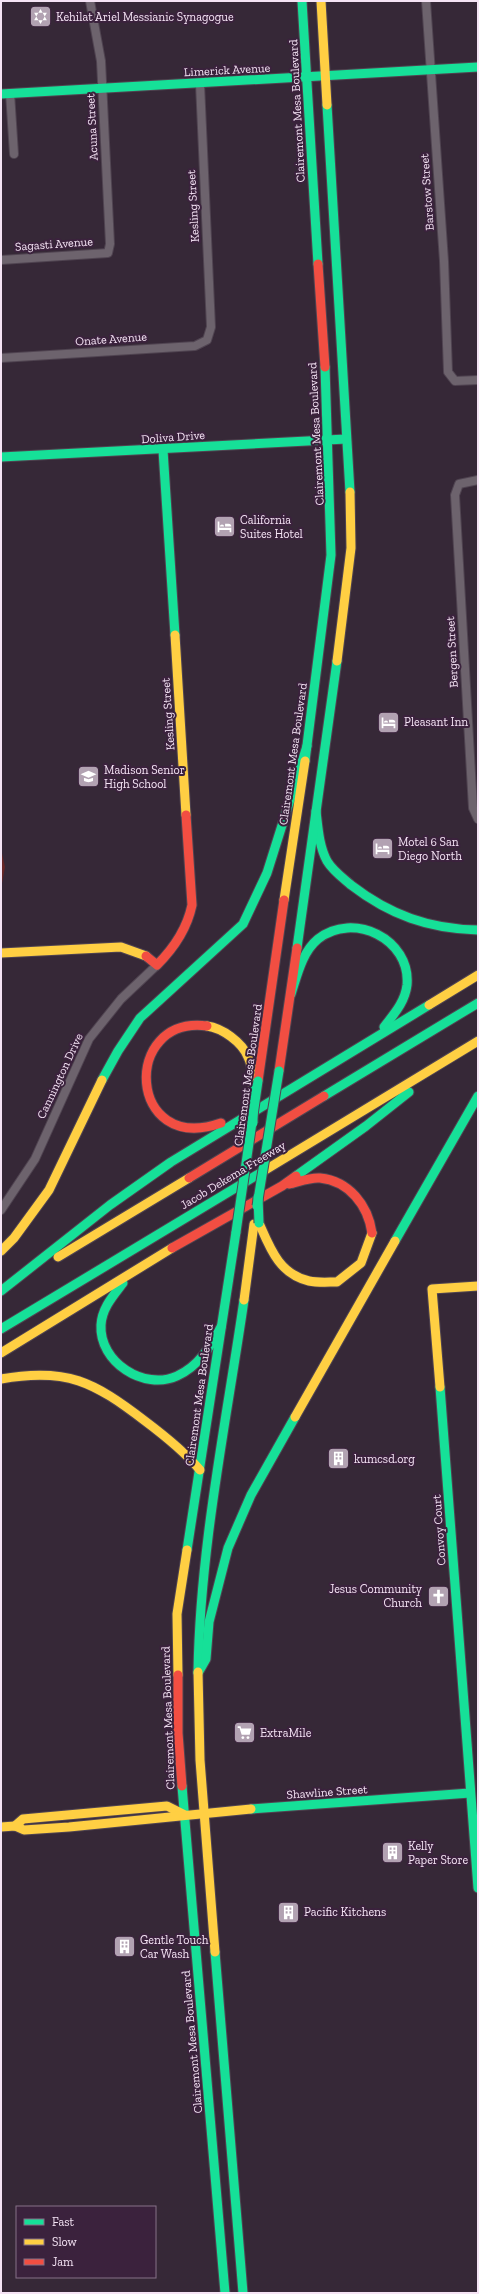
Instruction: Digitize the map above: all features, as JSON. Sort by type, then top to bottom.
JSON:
[{"type":"main road","name":"Clairemont Mesa Boulevard","points":[[225,2293],[178,1733],[177,1614],[253,1123],[255,1084],[307,746],[331,555],[329,439],[302,1]]},
{"type":"main road","points":[[243,2293],[203,1813],[198,1732],[198,1673],[200,1616],[208,1539],[257,1224],[258,1197],[291,994],[349,577],[351,548],[346,439],[321,1]]},
{"type":"main road","name":"Limerick Avenue","points":[[6,94],[326,77],[478,67]]},
{"type":"main road","name":"Doliva Drive","points":[[1,457],[163,450],[346,439]]},
{"type":"main road","name":"Kesling Street","points":[[157,965],[169,953],[182,935],[190,920],[192,905],[163,450]]},
{"type":"main road","points":[[1,1251],[14,1238],[49,1190],[92,1099],[118,1051],[140,1018],[243,924],[267,873],[294,782],[307,746]]},
{"type":"main road","points":[[316,811],[321,846],[325,859],[330,866],[364,895],[396,916],[429,926],[463,930],[478,930]]},
{"type":"main road","points":[[291,994],[306,954],[318,939],[328,933],[340,928],[365,928],[387,940],[402,960],[407,972],[408,987],[405,1001],[386,1025],[352,1052]]},
{"type":"main road","points":[[1,953],[121,947],[143,953],[157,965]]},
{"type":"main road","points":[[1,1291],[110,1205],[171,1162],[478,975]]},
{"type":"main road","name":"Jacob Dekema Freeway","points":[[1,1291],[478,1003]]},
{"type":"main road","points":[[248,1114],[201,1130],[182,1129],[163,1118],[153,1106],[146,1091],[147,1057],[155,1043],[167,1032],[183,1026],[201,1025],[217,1028],[232,1036],[249,1057],[255,1084]]},
{"type":"main road","name":"Jacob Dekema Freeway","points":[[1,1329],[478,1041]]},
{"type":"main road","points":[[1,1353],[147,1262],[282,1186],[366,1126],[453,1056]]},
{"type":"main road","points":[[198,1673],[206,1658],[209,1622],[228,1548],[251,1495],[478,1096]]},
{"type":"main road","points":[[257,1224],[274,1256],[288,1271],[309,1281],[337,1282],[362,1263],[372,1232],[360,1199],[342,1184],[318,1178],[282,1186]]},
{"type":"main road","points":[[147,1262],[113,1292],[102,1314],[100,1325],[101,1336],[105,1348],[121,1369],[147,1380],[178,1376],[197,1362],[208,1350],[221,1327]]},
{"type":"main road","name":"Convoy Court","points":[[478,1286],[432,1289],[478,1888]]},
{"type":"main road","points":[[1,1379],[18,1375],[66,1377],[93,1386],[120,1402],[171,1441],[188,1455],[200,1470]]},
{"type":"main road","name":"Shawline Street","points":[[1,1827],[15,1826],[24,1830],[61,1828],[170,1818],[203,1813],[470,1793]]},
{"type":"street","name":"Acuna Street","points":[[90,1],[101,61],[110,244],[108,253]]},
{"type":"street","name":"Barstow Street","points":[[426,1],[444,261],[448,372],[452,380],[478,380]]},
{"type":"street","name":"Kesling Street","points":[[200,84],[211,327]]},
{"type":"street","points":[[6,94],[14,154]]},
{"type":"street","name":"Sagasti Avenue","points":[[1,260],[108,253]]},
{"type":"street","name":"Onate Avenue","points":[[1,358],[195,346],[207,340],[211,327]]},
{"type":"street","name":"Bergen Street","points":[[478,480],[459,484],[455,496],[473,808],[478,819]]},
{"type":"street","name":"Cannington Drive","points":[[1,1210],[34,1159],[89,1039],[121,999],[157,965]]},
{"type":"shaded area","points":[[1,849],[5,867],[1,889]]},
{"type":"traffic: fast","points":[[302,1],[318,264]]},
{"type":"traffic: fast","points":[[1,94],[478,67]]},
{"type":"traffic: fast","points":[[327,105],[350,492]]},
{"type":"traffic: fast","points":[[305,761],[331,555],[325,367]]},
{"type":"traffic: fast","points":[[1,457],[346,439]]},
{"type":"traffic: fast","points":[[163,450],[175,635]]},
{"type":"traffic: fast","points":[[297,948],[337,661]]},
{"type":"traffic: fast","points":[[102,1080],[118,1051],[140,1018],[243,924],[267,873],[307,746]]},
{"type":"traffic: fast","points":[[316,811],[318,830],[324,855],[329,865],[351,885],[380,905],[411,918],[443,927],[478,930]]},
{"type":"traffic: fast","points":[[291,994],[304,957],[312,944],[332,931],[347,928],[363,929],[377,934],[390,943],[400,954],[406,969],[407,985],[404,997],[384,1027]]},
{"type":"traffic: fast","points":[[324,1096],[478,1003]]},
{"type":"traffic: fast","points":[[1,1291],[110,1205],[171,1162],[429,1005]]},
{"type":"traffic: fast","points":[[257,1206],[279,1071]]},
{"type":"traffic: fast","points":[[236,1232],[258,1081]]},
{"type":"traffic: fast","points":[[253,1088],[253,1123]]},
{"type":"traffic: fast","points":[[296,1176],[366,1126],[409,1092]]},
{"type":"traffic: fast","points":[[395,1241],[478,1096]]},
{"type":"traffic: fast","points":[[1,1329],[262,1172]]},
{"type":"traffic: fast","points":[[258,1197],[259,1223]]},
{"type":"traffic: fast","points":[[187,1550],[236,1232]]},
{"type":"traffic: fast","points":[[123,1283],[103,1313],[101,1325],[102,1338],[107,1351],[115,1361],[126,1370],[138,1376],[151,1380],[164,1380],[185,1372],[203,1355],[213,1342],[221,1327]]},
{"type":"traffic: fast","points":[[198,1672],[200,1625],[209,1532],[244,1300]]},
{"type":"traffic: fast","points":[[440,1387],[478,1888]]},
{"type":"traffic: fast","points":[[198,1673],[206,1659],[209,1622],[228,1548],[251,1495],[295,1417]]},
{"type":"traffic: fast","points":[[182,1786],[225,2293]]},
{"type":"traffic: fast","points":[[251,1809],[470,1793]]},
{"type":"traffic: fast","points":[[215,1952],[243,2293]]},
{"type":"traffic: slow","points":[[321,1],[327,105]]},
{"type":"traffic: slow","points":[[337,661],[351,548],[350,492]]},
{"type":"traffic: slow","points":[[175,635],[186,815]]},
{"type":"traffic: slow","points":[[284,900],[305,761]]},
{"type":"traffic: slow","points":[[1,953],[121,947],[146,956]]},
{"type":"traffic: slow","points":[[429,1005],[478,975]]},
{"type":"traffic: slow","points":[[207,1026],[213,1027],[225,1033],[236,1041],[245,1051],[251,1064],[253,1088]]},
{"type":"traffic: slow","points":[[262,1172],[478,1041]]},
{"type":"traffic: slow","points":[[1,1251],[14,1238],[49,1190],[102,1080]]},
{"type":"traffic: slow","points":[[58,1257],[189,1178]]},
{"type":"traffic: slow","points":[[259,1223],[267,1242],[283,1266],[299,1278],[316,1282],[337,1282],[361,1263],[372,1233]]},
{"type":"traffic: slow","points":[[244,1300],[254,1224]]},
{"type":"traffic: slow","points":[[295,1417],[395,1241]]},
{"type":"traffic: slow","points":[[1,1353],[172,1248]]},
{"type":"traffic: slow","points":[[440,1387],[432,1289],[478,1286]]},
{"type":"traffic: slow","points":[[1,1379],[44,1375],[79,1381],[94,1387],[110,1396],[160,1432],[181,1450],[200,1470]]},
{"type":"traffic: slow","points":[[178,1675],[177,1614],[187,1550]]},
{"type":"traffic: slow","points":[[198,1672],[200,1760],[215,1952]]},
{"type":"traffic: slow","points":[[15,1826],[23,1819],[167,1806],[185,1815]]},
{"type":"traffic: slow","points":[[1,1827],[15,1826],[24,1830],[69,1827],[251,1809]]},
{"type":"traffic: jam","points":[[318,264],[325,367]]},
{"type":"traffic: jam","points":[[146,956],[157,965],[179,938],[190,914],[192,905],[186,815]]},
{"type":"traffic: jam","points":[[258,1081],[284,900]]},
{"type":"traffic: jam","points":[[279,1071],[297,948]]},
{"type":"traffic: jam","points":[[207,1026],[179,1028],[160,1041],[149,1061],[146,1083],[153,1104],[167,1120],[190,1128],[221,1123]]},
{"type":"traffic: jam","points":[[189,1178],[324,1096]]},
{"type":"traffic: jam","points":[[172,1248],[282,1186],[296,1176]]},
{"type":"traffic: jam","points":[[289,1184],[316,1178],[330,1180],[340,1184],[348,1189],[361,1204],[370,1223],[372,1233]]},
{"type":"traffic: jam","points":[[178,1675],[178,1733],[182,1786]]},
{"type":"place","name":"Kehilat Ariel Messianic Synagogue","points":[[41,17]]},
{"type":"place","name":"California Suites Hotel","points":[[225,527]]},
{"type":"place","name":"Pleasant Inn","points":[[389,722]]},
{"type":"place","name":"Madison Senior High School","points":[[88,777]]},
{"type":"place","name":"Motel 6 San Diego North","points":[[382,849]]},
{"type":"place","name":"kumcsd.org","points":[[339,1459]]},
{"type":"place","name":"Jesus Community Church","points":[[438,1596]]},
{"type":"place","name":"ExtraMile","points":[[245,1733]]},
{"type":"place","name":"Kelly Paper Store","points":[[392,1853]]},
{"type":"place","name":"Pacific Kitchens","points":[[289,1912]]},
{"type":"place","name":"Gentle Touch Car Wash","points":[[124,1947]]}]
